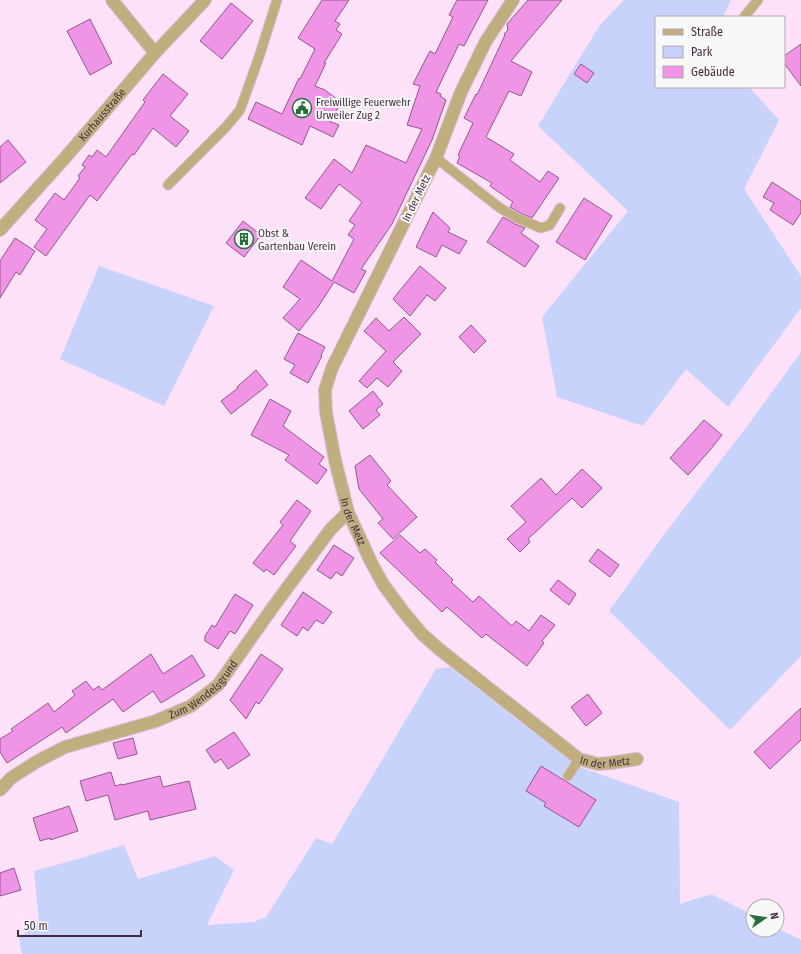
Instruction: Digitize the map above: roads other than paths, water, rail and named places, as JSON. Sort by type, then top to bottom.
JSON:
[{"type":"street","points":[[112,0],[155,53]]},
{"type":"street","name":"Kurhausstraße","points":[[1,227],[69,153],[155,53],[205,0]]},
{"type":"street","name":"In der Metz","points":[[513,0],[486,40],[461,92],[436,158],[332,368],[326,390],[326,412],[335,460],[348,512],[383,584],[422,634],[445,654],[579,759],[598,764],[637,759]]},
{"type":"street","name":"Zum Wendelsgrund","points":[[0,790],[11,778],[36,762],[65,747],[156,721],[191,706],[218,685],[330,530],[348,512]]},
{"type":"lane","points":[[168,185],[226,127],[240,110],[277,0]]},
{"type":"lane","points":[[745,16],[758,0]]},
{"type":"lane","points":[[436,158],[500,208],[517,218],[542,228],[550,225],[560,208]]},
{"type":"lane","points":[[568,776],[579,759]]},
{"type":"place","name":"Freiwillige Feuerwehr Urweiler Zug 2","points":[[302,108]]},
{"type":"place","name":"Obst & Gartenbau Verein","points":[[244,239]]}]
